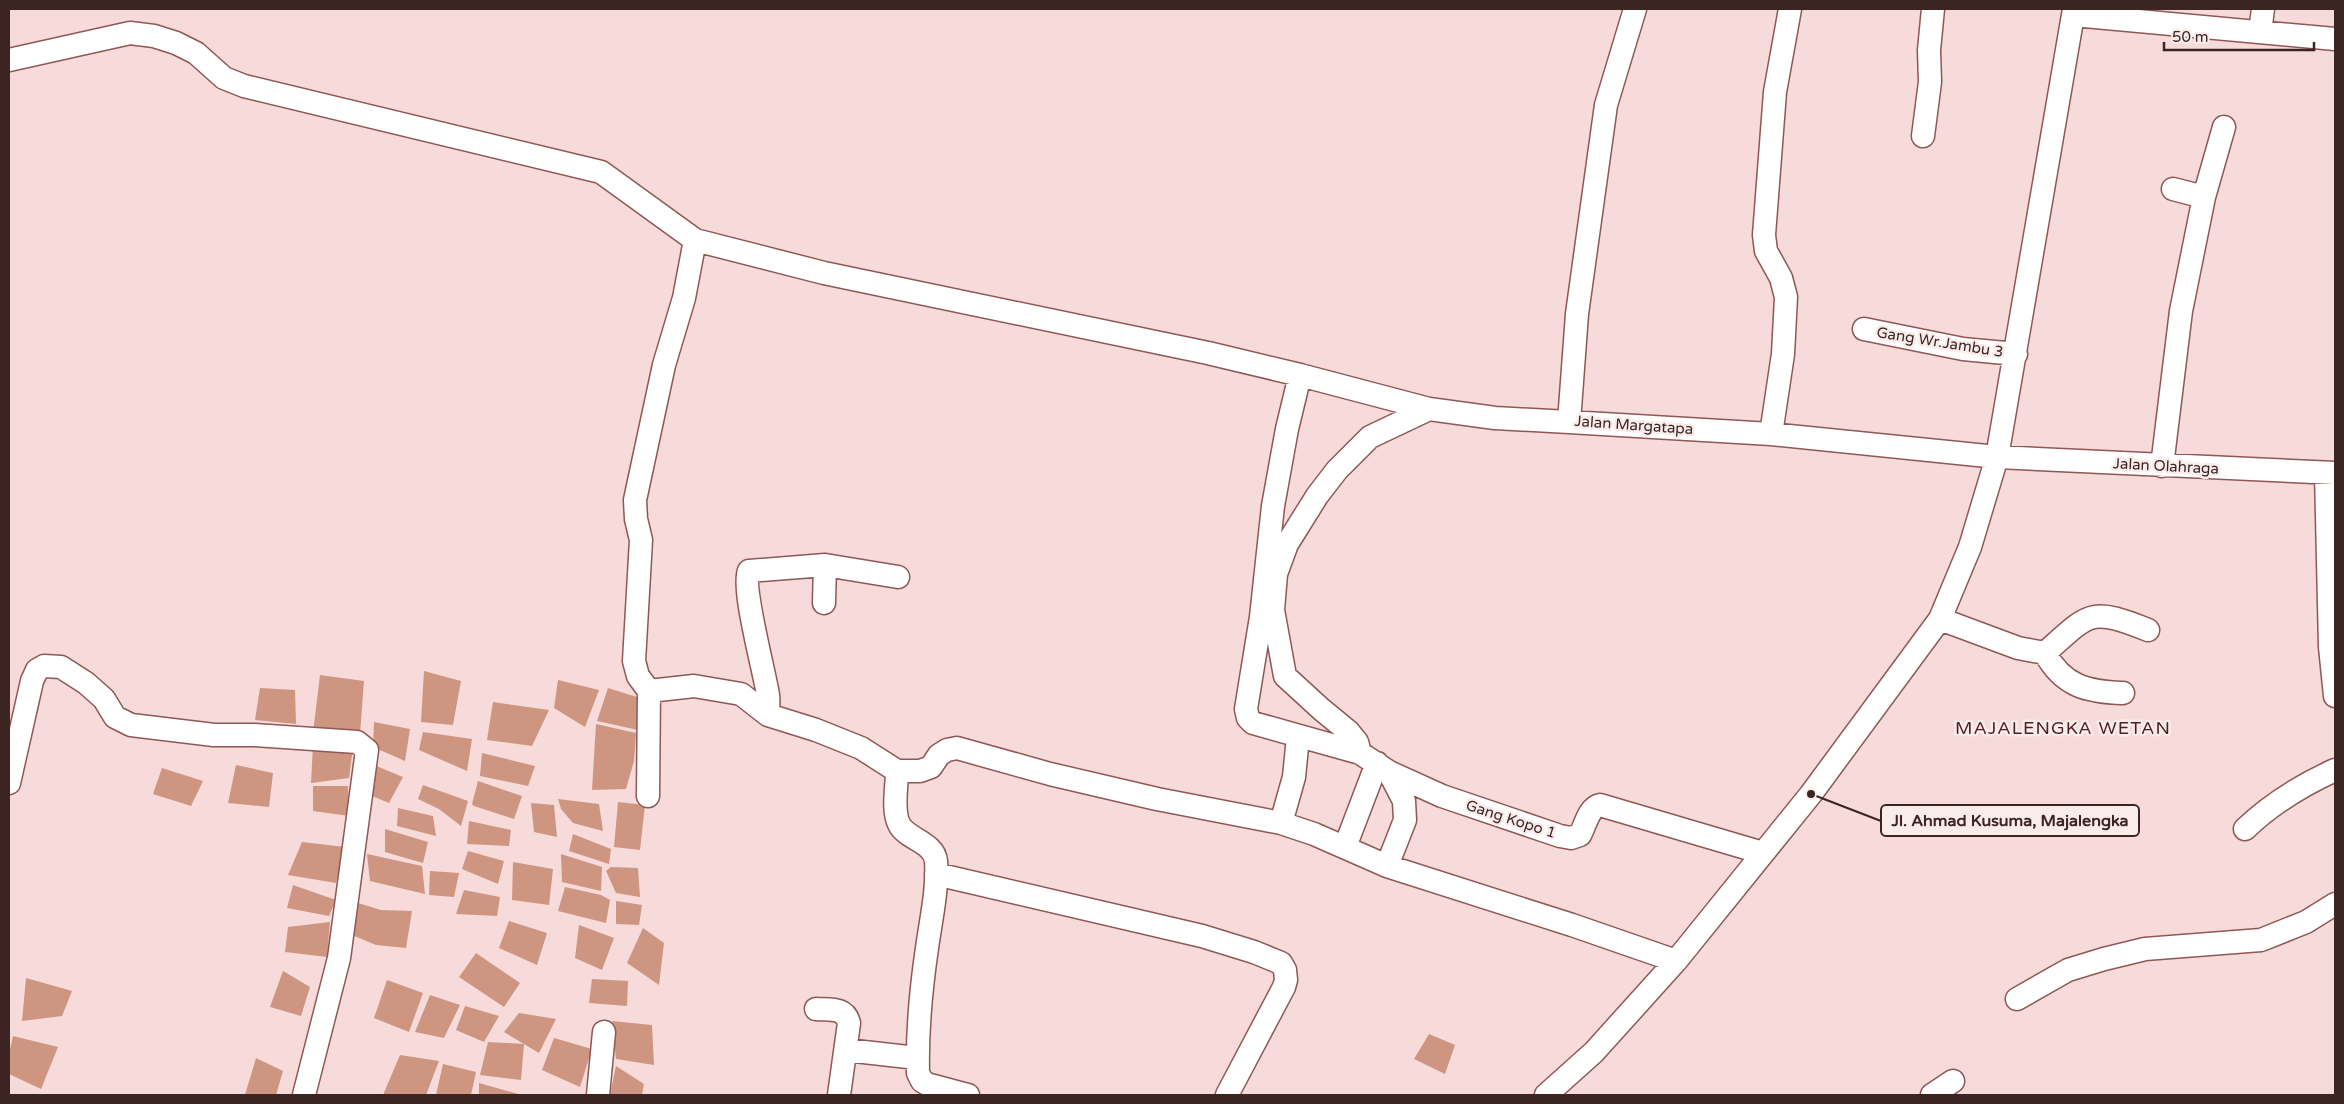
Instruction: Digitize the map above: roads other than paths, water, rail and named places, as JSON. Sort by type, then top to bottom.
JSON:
[{"type":"street","name":"Jalan Margatapa","points":[[1635,9],[1606,104],[1577,314],[1568,422],[1771,434],[1997,456]]},
{"type":"street","points":[[1771,434],[1783,354],[1786,297],[1781,278],[1766,251],[1764,236],[1775,92],[1790,9]]},
{"type":"street","points":[[1923,136],[1930,82],[1929,50],[1933,9]]},
{"type":"street","points":[[2260,32],[2263,9]]},
{"type":"street","points":[[1546,1095],[1594,1052],[1676,961],[1811,794],[1940,619],[1970,547],[1997,456],[2074,12],[2335,39]]},
{"type":"street","points":[[9,60],[130,33],[154,36],[176,43],[196,53],[224,78],[244,86],[601,172],[670,224],[695,240],[824,273],[1300,374],[1429,409],[1495,418],[1568,422]]},
{"type":"street","points":[[2162,466],[2181,310],[2204,197],[2224,127]]},
{"type":"street","points":[[2173,189],[2204,197]]},
{"type":"street","points":[[648,796],[648,690],[638,676],[634,661],[641,540],[636,520],[635,500],[664,365],[684,298],[695,240]]},
{"type":"street","name":"Gang Wr.Jambu 3","points":[[1864,329],[1963,349],[2016,354]]},
{"type":"street","points":[[1300,374],[1287,428],[1274,506],[1261,617],[1246,709],[1248,718],[1253,723],[1375,763]]},
{"type":"street","points":[[1285,676],[1273,610],[1276,574],[1287,544],[1317,496],[1337,470],[1370,437],[1429,409]]},
{"type":"street","name":"Jalan Olahraga","points":[[1997,456],[2162,466],[2331,473]]},
{"type":"street","points":[[2331,473],[2330,647],[2335,696]]},
{"type":"street","points":[[768,714],[768,696],[758,657],[747,574],[753,570],[825,565],[898,577]]},
{"type":"street","points":[[824,603],[825,565]]},
{"type":"street","points":[[2045,653],[2078,622],[2095,616],[2105,616],[2126,621],[2148,630]]},
{"type":"street","points":[[1940,619],[2018,648],[2045,653]]},
{"type":"street","points":[[2045,653],[2053,669],[2077,686],[2088,690],[2123,693]]},
{"type":"street","points":[[9,783],[32,681],[37,670],[49,665],[60,667],[86,682],[104,699],[115,717],[131,725],[214,735],[254,734],[357,742],[363,746],[366,750],[339,958],[304,1095]]},
{"type":"street","points":[[1253,668],[1285,676],[1349,732],[1404,801],[1405,820],[1387,866]]},
{"type":"street","points":[[648,690],[694,686],[741,694],[768,714],[861,748],[897,771],[920,772],[931,767],[939,755],[947,750],[957,748],[1050,774],[1157,799],[1281,823],[1387,866],[1572,925],[1676,961]]},
{"type":"street","points":[[1281,823],[1294,777],[1298,737]]},
{"type":"street","points":[[1345,848],[1375,763]]},
{"type":"street","name":"Gang Kopo 1","points":[[1375,763],[1442,796],[1560,836],[1571,838],[1580,835],[1590,813],[1596,806],[1600,805],[1763,853]]},
{"type":"street","points":[[2245,829],[2262,812],[2310,781],[2335,770]]},
{"type":"street","points":[[897,771],[896,814],[899,824],[904,831],[930,850],[936,858],[936,874],[917,1058],[918,1073],[922,1081],[968,1095]]},
{"type":"street","points":[[936,874],[1202,936],[1254,952],[1281,964],[1285,970],[1286,980],[1284,987],[1227,1095]]},
{"type":"street","points":[[2016,999],[2068,970],[2145,949],[2261,940],[2306,922],[2335,904]]},
{"type":"street","points":[[816,1009],[843,1011],[848,1016],[850,1023],[839,1095]]},
{"type":"street","points":[[598,1095],[604,1032]]},
{"type":"street","points":[[846,1050],[917,1058]]},
{"type":"street","points":[[1932,1095],[1954,1082]]},
{"type":"place","name":"Jl. Ahmad Kusuma, Majalengka","points":[[1811,794]]},
{"type":"district","name":"MAJALENGKA WETAN","points":[[2063,728]]}]
